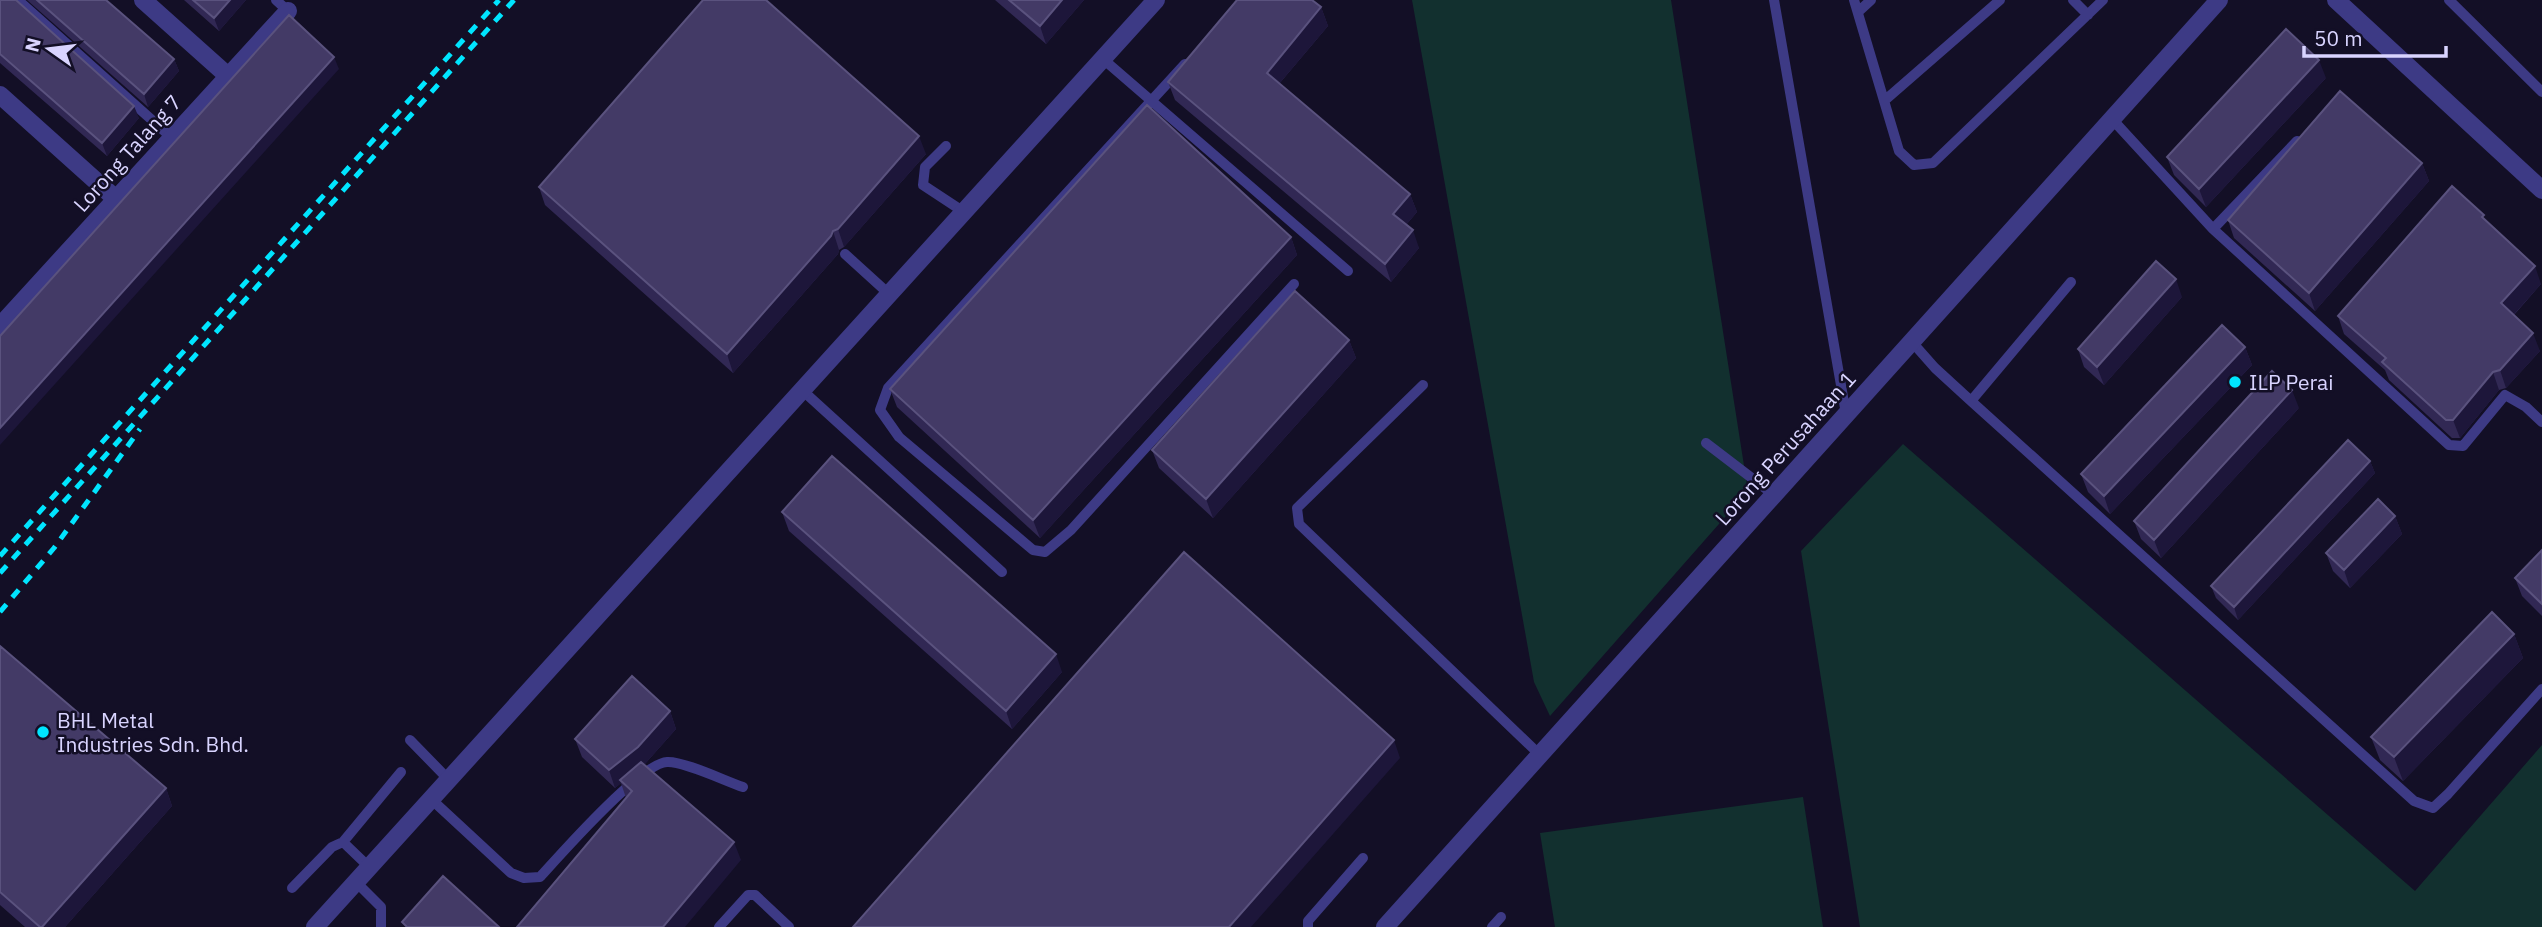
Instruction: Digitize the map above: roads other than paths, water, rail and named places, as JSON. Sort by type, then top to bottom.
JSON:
[{"type":"street","points":[[143,0],[228,76]]},
{"type":"street","points":[[315,927],[1157,0]]},
{"type":"street","name":"Lorong Perusahaan 1","points":[[1385,927],[2219,0]]},
{"type":"street","points":[[2336,0],[2542,190]]},
{"type":"street","name":"Lorong Talang 7","points":[[0,326],[228,76],[282,6]]},
{"type":"street","points":[[0,95],[116,200]]},
{"type":"lane","points":[[18,0],[172,138]]},
{"type":"lane","points":[[1774,0],[1846,414]]},
{"type":"lane","points":[[1854,0],[1899,151],[1914,165],[1933,163],[2103,0]]},
{"type":"lane","points":[[1858,12],[1871,0]]},
{"type":"lane","points":[[1884,101],[2000,0]]},
{"type":"lane","points":[[2073,0],[2088,15]]},
{"type":"lane","points":[[2449,0],[2542,92]]},
{"type":"lane","points":[[1103,59],[1348,271]]},
{"type":"lane","points":[[1188,60],[888,388],[880,410],[899,437],[1032,550],[1045,552],[1071,530],[1294,284]]},
{"type":"lane","points":[[2112,119],[2213,229],[2449,445],[2463,446],[2505,395],[2526,407],[2542,422]]},
{"type":"lane","points":[[2213,229],[2308,130]]},
{"type":"lane","points":[[946,146],[925,167],[923,185],[964,212]]},
{"type":"lane","points":[[845,254],[889,294]]},
{"type":"lane","points":[[1971,401],[2071,282]]},
{"type":"lane","points":[[1912,342],[1935,368],[1971,401],[2414,801],[2432,808],[2448,794],[2542,689]]},
{"type":"lane","points":[[1423,385],[1297,508],[1299,524],[1540,755]]},
{"type":"lane","points":[[802,390],[1002,572]]},
{"type":"lane","points":[[1706,443],[1774,495]]},
{"type":"lane","points":[[410,740],[449,780]]},
{"type":"lane","points":[[431,799],[511,873],[524,877],[540,877],[609,803],[651,769],[664,762],[678,764],[743,787]]},
{"type":"lane","points":[[292,888],[332,847],[343,842],[401,772]]},
{"type":"lane","points":[[343,842],[369,867]]},
{"type":"lane","points":[[1308,927],[1308,921],[1363,858]]},
{"type":"lane","points":[[356,882],[381,907],[381,927]]},
{"type":"lane","points":[[719,927],[748,895],[755,895],[789,927]]},
{"type":"lane","points":[[1492,927],[1501,917]]},
{"type":"railway","points":[[0,556],[499,0]]},
{"type":"railway","points":[[0,573],[514,0]]},
{"type":"railway","points":[[0,612],[54,548],[140,429]]},
{"type":"place","name":"ILP Perai","points":[[2235,382]]},
{"type":"place","name":"BHL Metal Industries Sdn. Bhd.","points":[[43,732]]}]
